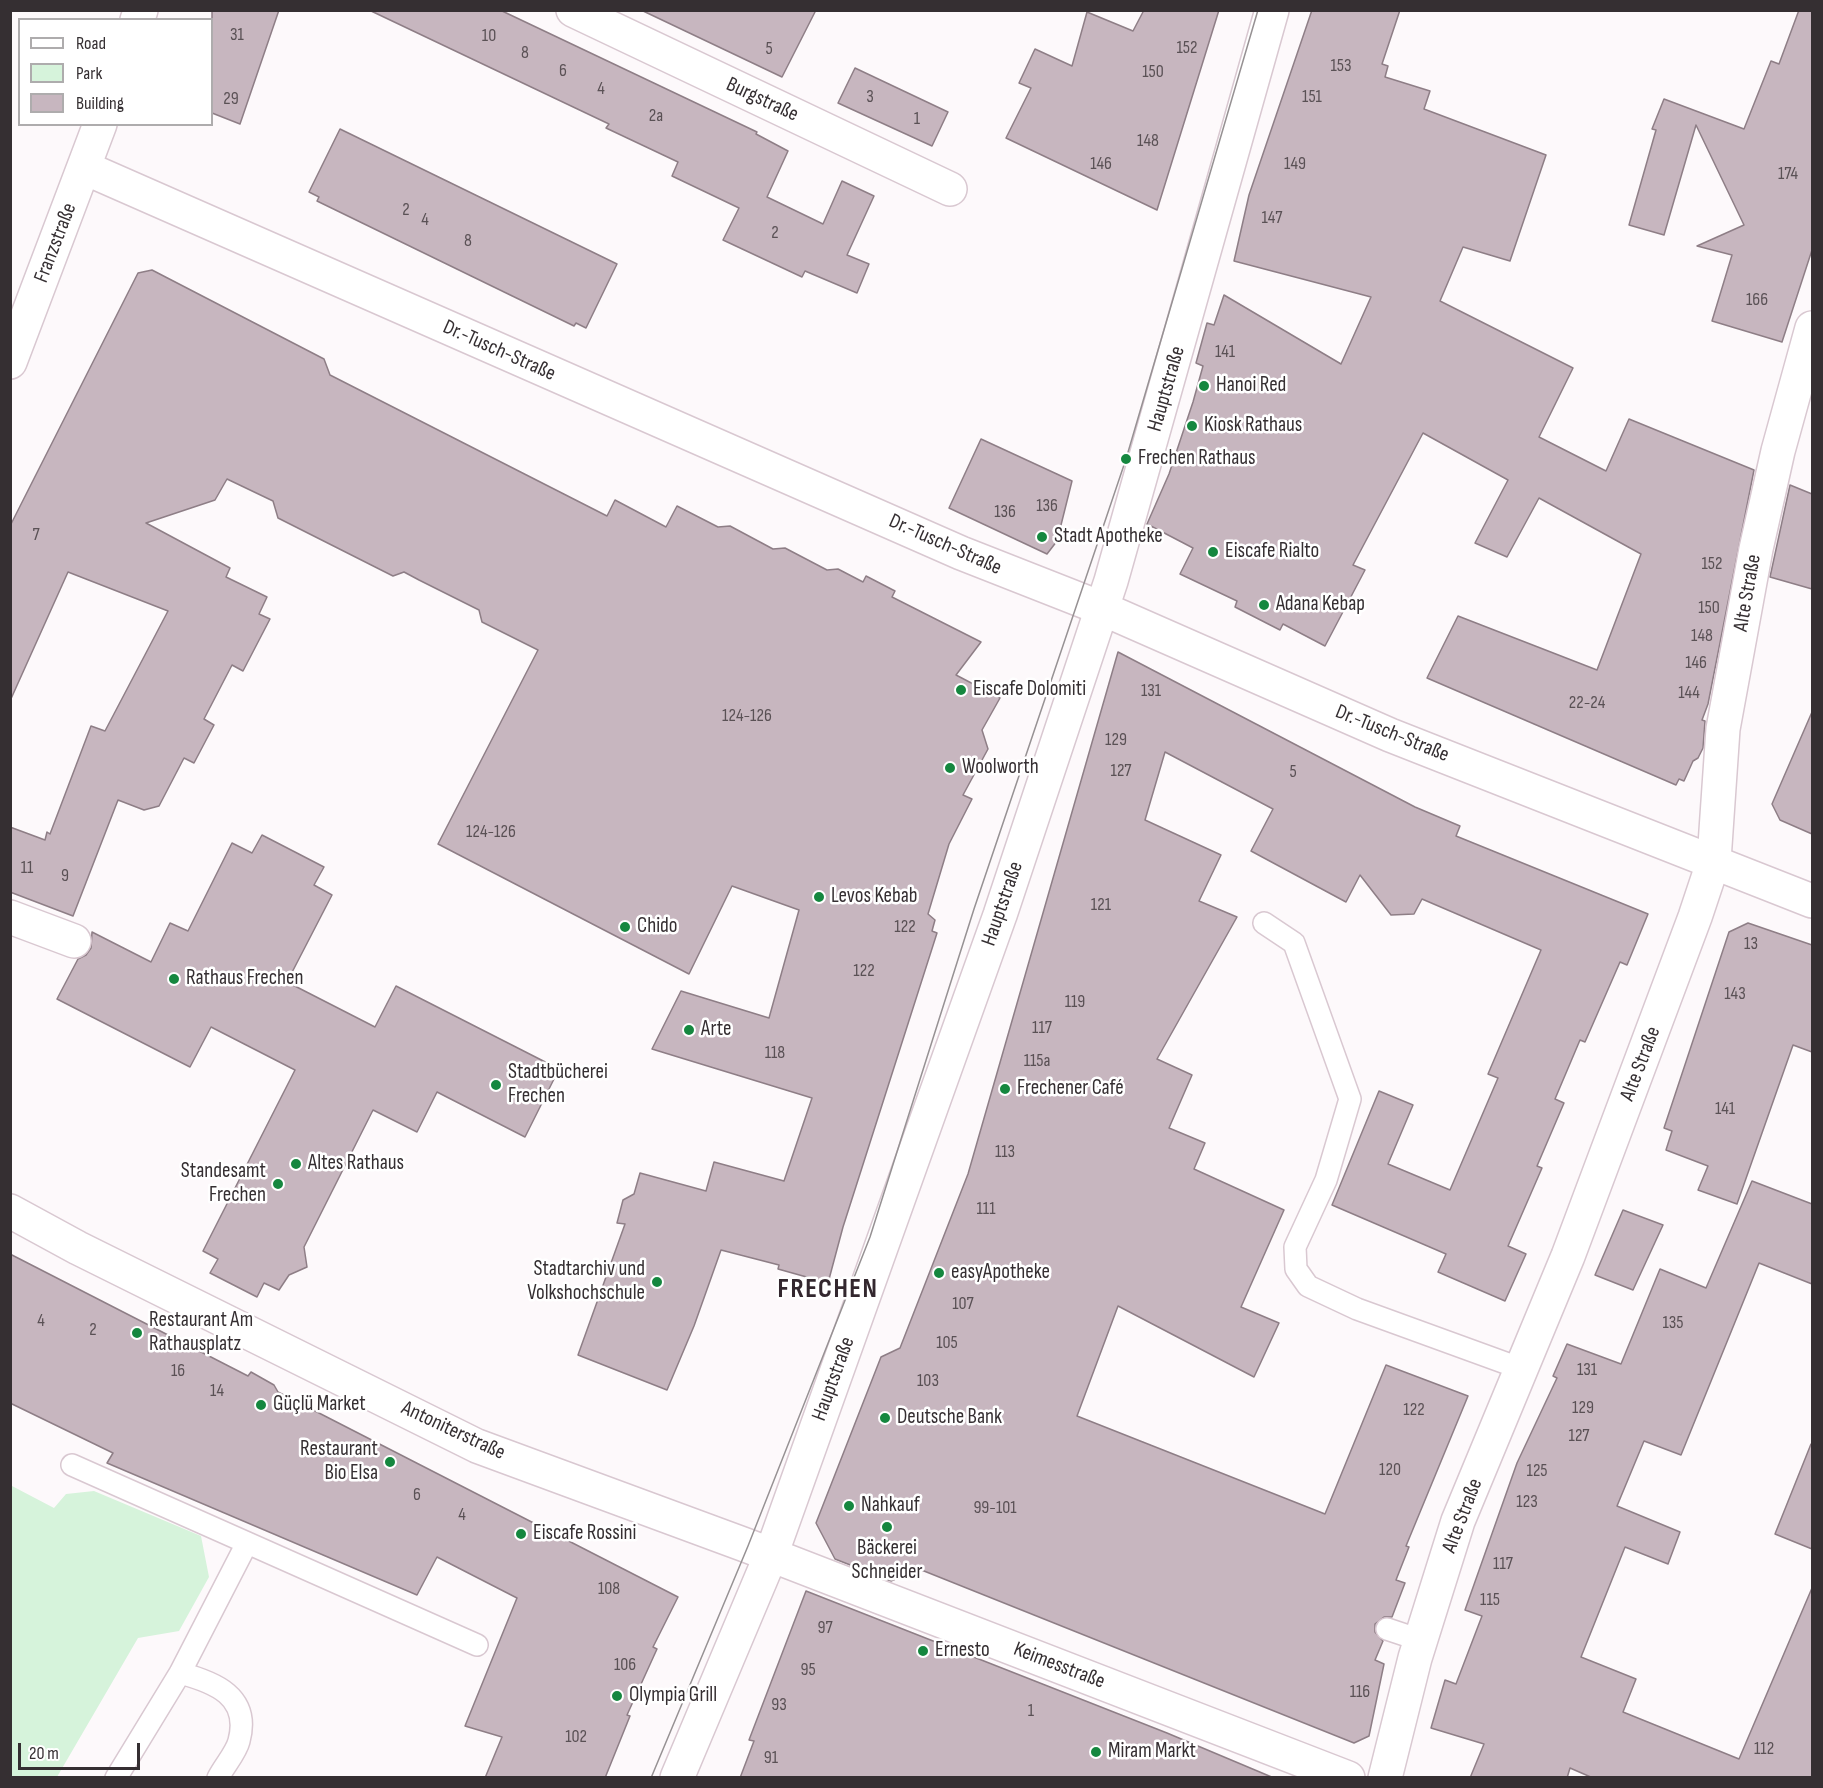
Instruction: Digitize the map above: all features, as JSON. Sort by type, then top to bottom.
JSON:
[{"type":"street","name":"Burgstraße","points":[[573,10],[951,189]]},
{"type":"street","name":"Hauptstraße","points":[[677,1778],[771,1555],[1000,915],[1101,608],[1148,456],[1272,10]]},
{"type":"street","name":"Franzstraße","points":[[10,362],[86,168],[99,126]]},
{"type":"street","name":"Dr.-Tusch-Straße","points":[[86,168],[970,557],[1101,608],[1390,735],[1714,860],[1812,901]]},
{"type":"street","name":"Alte Straße","points":[[1385,1778],[1420,1640],[1458,1521],[1569,1256],[1714,860],[1723,729],[1756,549],[1778,451],[1812,328]]},
{"type":"street","points":[[10,917],[74,941]]},
{"type":"street","name":"Antoniterstraße","points":[[10,1211],[146,1282],[477,1446],[771,1555]]},
{"type":"street","name":"Keimesstraße","points":[[771,1555],[1348,1778]]},
{"type":"lane","points":[[1264,923],[1294,943],[1350,1099],[1326,1180],[1295,1247],[1296,1269],[1308,1286],[1357,1309],[1522,1369]]},
{"type":"lane","points":[[72,1465],[477,1645]]},
{"type":"lane","points":[[116,1778],[180,1672],[247,1544]]},
{"type":"lane","points":[[1387,1629],[1420,1640]]},
{"type":"lane","points":[[180,1672],[215,1683],[232,1699],[241,1718],[239,1742],[218,1778]]},
{"type":"green space","points":[[12,1486],[54,1508],[66,1494],[94,1491],[201,1536],[209,1577],[179,1631],[138,1638],[57,1777],[11,1777]]},
{"type":"building","points":[[212,10],[279,10],[240,124],[213,113]]},
{"type":"building","points":[[369,10],[500,10],[757,132],[756,134],[788,151],[767,197],[823,224],[842,181],[874,196],[847,255],[869,264],[857,293],[805,271],[802,277],[723,240],[739,208],[672,176],[678,162],[606,128],[609,124]]},
{"type":"building","points":[[641,10],[816,10],[782,77]]},
{"type":"building","points":[[1144,10],[1219,10],[1157,210],[1006,138],[1031,88],[1019,83],[1035,49],[1072,66],[1087,12],[1133,31]]},
{"type":"building","points":[[1312,10],[1400,10],[1382,64],[1388,66],[1385,77],[1430,91],[1424,109],[1546,155],[1510,261],[1463,247],[1440,301],[1573,368],[1539,437],[1606,471],[1629,419],[1754,470],[1708,704],[1702,720],[1705,721],[1703,748],[1698,758],[1693,761],[1684,781],[1679,779],[1676,785],[1427,678],[1458,616],[1597,670],[1641,554],[1539,498],[1507,557],[1475,543],[1508,480],[1423,433],[1353,565],[1365,570],[1325,646],[1283,624],[1280,630],[1235,607],[1237,601],[1180,574],[1193,548],[1147,524],[1169,474],[1193,402],[1203,366],[1196,363],[1207,323],[1214,325],[1224,295],[1341,364],[1371,297],[1234,261],[1249,195]]},
{"type":"building","points":[[1799,10],[1812,10],[1812,250],[1782,342],[1712,321],[1732,255],[1697,246],[1744,225],[1696,125],[1664,235],[1629,225],[1656,130],[1652,129],[1664,99],[1744,129],[1771,61],[1779,64]]},
{"type":"building","points":[[855,68],[948,112],[932,146],[838,103]]},
{"type":"building","points":[[340,129],[617,264],[586,328],[576,323],[574,326],[317,201],[319,197],[309,192]]},
{"type":"building","points":[[152,270],[324,359],[330,375],[607,516],[615,500],[666,527],[677,506],[718,527],[730,526],[773,549],[785,548],[827,570],[838,569],[863,582],[866,576],[895,591],[892,597],[981,642],[956,675],[1000,698],[982,730],[988,749],[963,795],[972,799],[949,844],[928,914],[935,920],[932,931],[937,933],[843,1227],[828,1283],[778,1269],[779,1265],[721,1250],[694,1326],[667,1390],[578,1355],[625,1224],[617,1223],[623,1200],[634,1194],[640,1173],[706,1191],[714,1162],[784,1181],[812,1098],[652,1049],[681,991],[769,1018],[799,910],[732,886],[689,974],[438,844],[538,650],[482,622],[479,610],[404,572],[393,576],[278,518],[273,501],[227,479],[215,500],[146,523],[230,568],[226,577],[267,597],[259,614],[270,619],[243,671],[232,665],[204,719],[214,725],[194,763],[184,758],[159,806],[144,810],[118,800],[73,916],[10,892],[10,827],[45,840],[47,832],[50,834],[91,726],[105,731],[168,611],[68,572],[10,701],[10,526],[138,273]]},
{"type":"building","points":[[981,439],[1072,481],[1057,541],[1047,554],[949,508]]},
{"type":"building","points":[[1790,485],[1812,494],[1812,589],[1770,577]]},
{"type":"building","points":[[1118,652],[1415,807],[1460,826],[1456,836],[1648,914],[1627,965],[1620,962],[1585,1042],[1580,1040],[1555,1099],[1564,1103],[1537,1166],[1542,1168],[1508,1246],[1526,1254],[1505,1301],[1438,1272],[1446,1254],[1332,1205],[1379,1091],[1413,1105],[1388,1164],[1450,1190],[1498,1078],[1488,1074],[1541,950],[1422,899],[1414,914],[1391,915],[1360,875],[1346,902],[1251,851],[1273,809],[1165,752],[1145,820],[1221,855],[1199,901],[1237,917],[1157,1059],[1192,1075],[1169,1128],[1205,1143],[1194,1169],[1284,1210],[1241,1307],[1279,1323],[1254,1377],[1118,1306],[1077,1416],[1325,1514],[1386,1365],[1468,1396],[1406,1546],[1409,1547],[1396,1580],[1405,1583],[1392,1617],[1384,1617],[1375,1624],[1375,1632],[1383,1641],[1375,1660],[1384,1664],[1369,1736],[1354,1743],[919,1569],[891,1581],[835,1559],[816,1523],[881,1357],[900,1348],[968,1174]]},
{"type":"building","points":[[1812,712],[1812,834],[1780,820],[1772,804]]},
{"type":"building","name":"Rathaus Frechen","points":[[262,835],[324,867],[314,885],[332,895],[287,982],[375,1027],[396,986],[559,1069],[525,1137],[437,1092],[417,1132],[373,1110],[304,1247],[307,1267],[289,1275],[279,1290],[264,1283],[257,1297],[210,1273],[218,1259],[203,1251],[295,1070],[211,1027],[190,1067],[57,999],[78,959],[86,955],[91,948],[92,932],[151,962],[170,923],[188,931],[232,843],[252,853]]},
{"type":"building","points":[[1748,923],[1812,945],[1812,1052],[1793,1045],[1737,1204],[1698,1190],[1708,1166],[1666,1150],[1672,1131],[1664,1128],[1729,932]]},
{"type":"building","points":[[1752,1181],[1812,1204],[1812,1284],[1759,1263],[1681,1455],[1644,1441],[1617,1506],[1680,1532],[1668,1564],[1625,1547],[1581,1657],[1636,1679],[1623,1712],[1739,1759],[1812,1588],[1812,1778],[1593,1778],[1570,1768],[1567,1778],[1470,1778],[1484,1744],[1431,1728],[1445,1680],[1456,1684],[1482,1616],[1465,1610],[1517,1463],[1557,1378],[1553,1376],[1567,1344],[1621,1364],[1660,1269],[1706,1288]]},
{"type":"building","points":[[1623,1210],[1663,1225],[1633,1290],[1595,1275]]},
{"type":"building","points":[[10,1254],[248,1376],[251,1372],[274,1385],[278,1392],[678,1597],[653,1647],[657,1649],[627,1715],[630,1716],[605,1778],[485,1778],[502,1737],[465,1726],[517,1598],[437,1557],[417,1595],[107,1463],[113,1453],[10,1403]]},
{"type":"building","points":[[1812,1444],[1812,1549],[1775,1534]]},
{"type":"building","points":[[806,1591],[1167,1733],[1274,1778],[740,1778],[754,1741],[749,1740]]},
{"type":"tram line","points":[[651,1778],[748,1546],[870,1237],[974,909],[1126,459],[1258,10]]},
{"type":"place","name":"Hanoi Red","points":[[1204,386]]},
{"type":"place","name":"Kiosk Rathaus","points":[[1192,426]]},
{"type":"place","name":"Frechen Rathaus","points":[[1126,459]]},
{"type":"place","name":"Stadt Apotheke","points":[[1042,537]]},
{"type":"place","name":"Eiscafe Rialto","points":[[1213,552]]},
{"type":"place","name":"Adana Kebap","points":[[1264,605]]},
{"type":"place","name":"Eiscafe Dolomiti","points":[[961,690]]},
{"type":"place","name":"Woolworth","points":[[950,768]]},
{"type":"place","name":"Levos Kebab","points":[[819,897]]},
{"type":"place","name":"Chido","points":[[625,927]]},
{"type":"place","name":"Rathaus Frechen","points":[[174,979]]},
{"type":"place","name":"Arte","points":[[689,1030]]},
{"type":"place","name":"Stadtbücherei Frechen","points":[[496,1085]]},
{"type":"place","name":"Frechener Café","points":[[1005,1089]]},
{"type":"place","name":"Altes Rathaus","points":[[296,1164]]},
{"type":"place","name":"Standesamt Frechen","points":[[278,1184]]},
{"type":"place","name":"easyApotheke","points":[[939,1273]]},
{"type":"place","name":"Stadtarchiv und Volkshochschule","points":[[657,1282]]},
{"type":"place","name":"Restaurant Am Rathausplatz","points":[[137,1333]]},
{"type":"place","name":"Güçlü Market","points":[[261,1405]]},
{"type":"place","name":"Deutsche Bank","points":[[885,1418]]},
{"type":"place","name":"Restaurant Bio Elsa","points":[[390,1462]]},
{"type":"place","name":"Nahkauf","points":[[849,1506]]},
{"type":"place","name":"Bäckerei Schneider","points":[[887,1527]]},
{"type":"place","name":"Eiscafe Rossini","points":[[521,1534]]},
{"type":"place","name":"Ernesto","points":[[923,1651]]},
{"type":"place","name":"Olympia Grill","points":[[617,1696]]},
{"type":"place","name":"Miram Markt","points":[[1096,1752]]},
{"type":"district","name":"FRECHEN","points":[[828,1290]]}]
